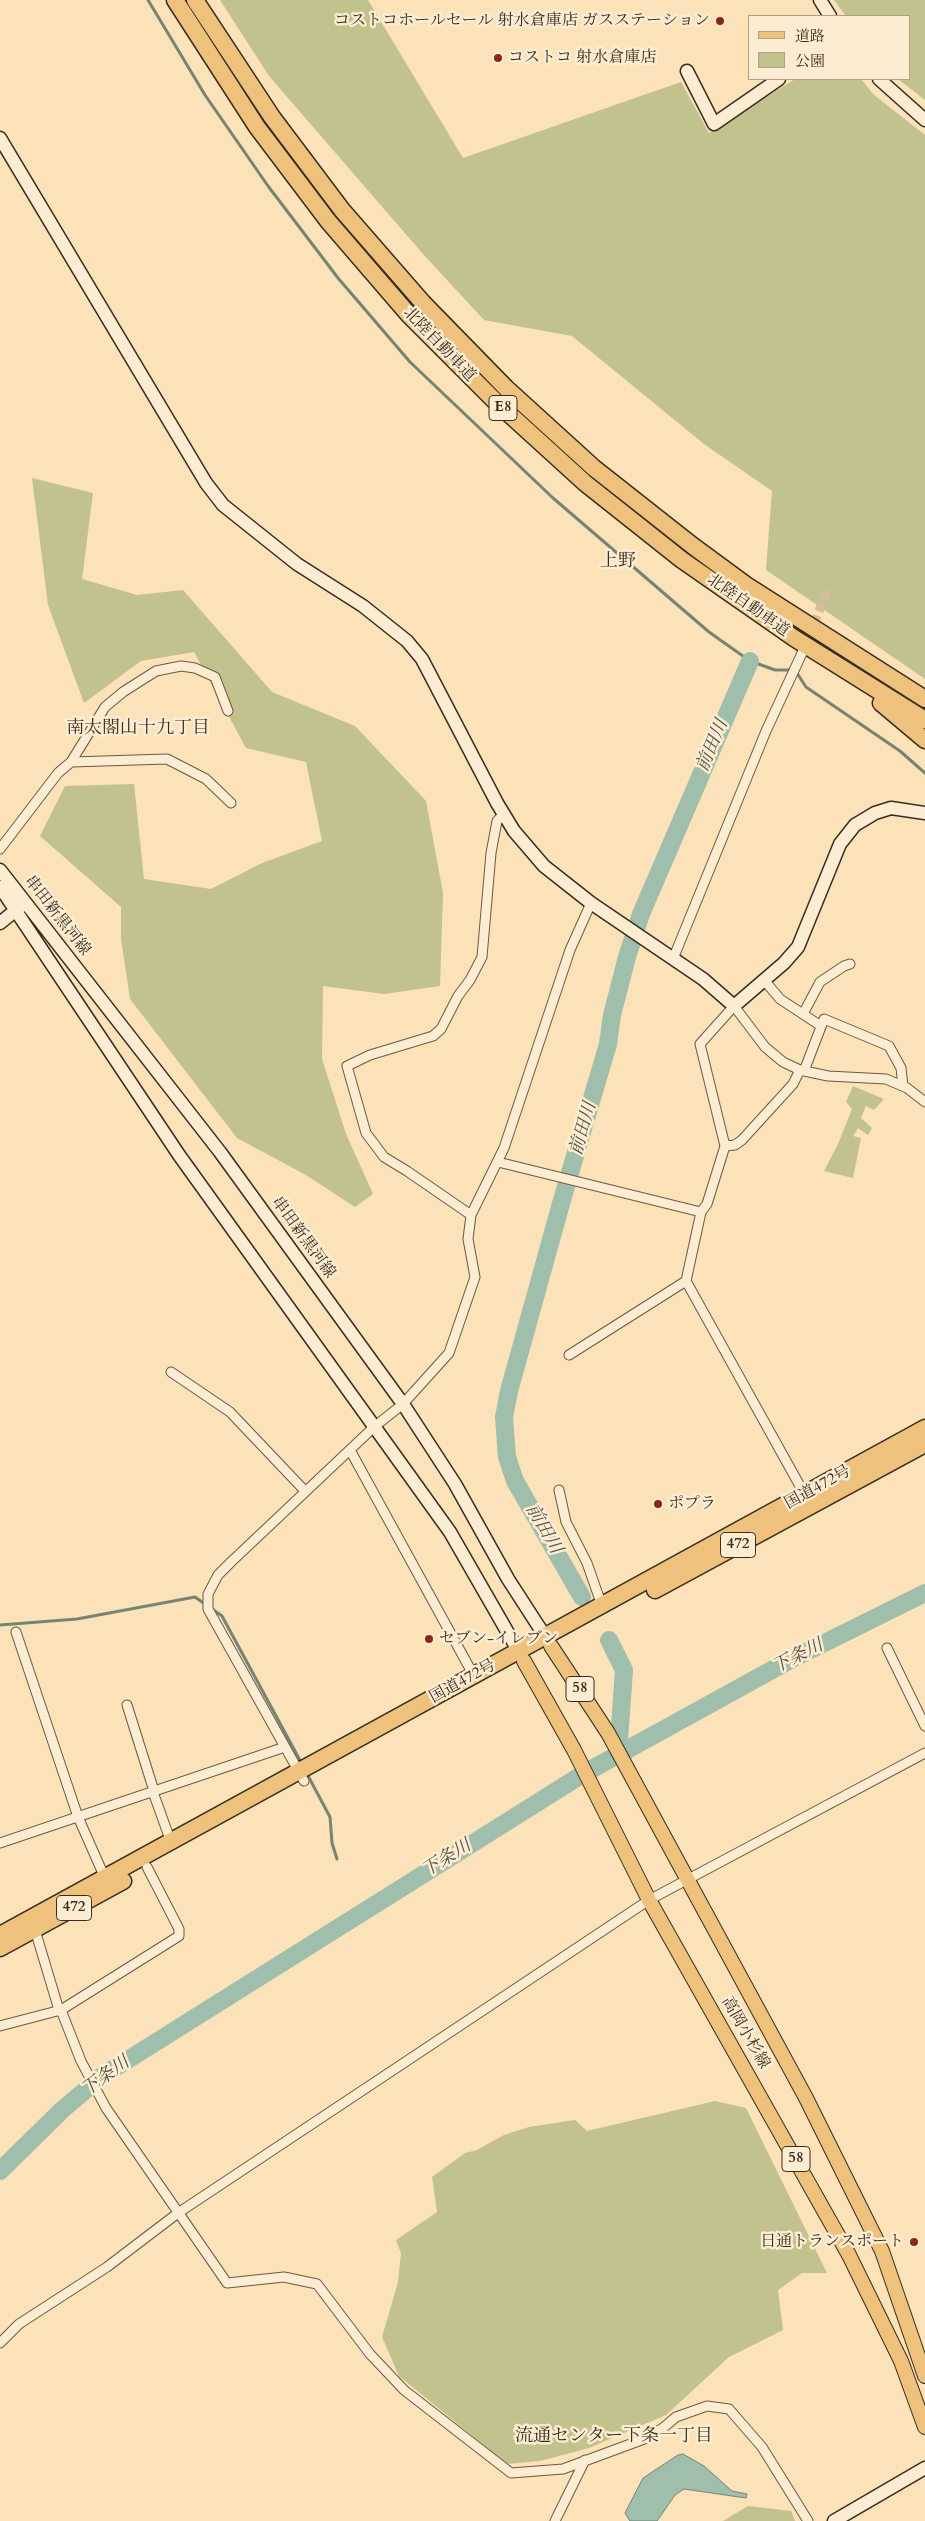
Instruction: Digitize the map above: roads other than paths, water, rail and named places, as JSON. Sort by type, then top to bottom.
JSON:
[{"type":"highway","name":"北陸自動車道","points":[[174,0],[223,77],[292,174],[346,242],[409,315],[537,441],[682,560],[794,638],[925,720]]},
{"type":"highway","name":"北陸自動車道","points":[[195,0],[272,117],[342,210],[422,303],[506,388],[594,468],[693,546],[746,585],[925,699]]},
{"type":"highway","points":[[682,560],[717,590],[885,706],[925,740]]},
{"type":"highway","name":"国道472号","points":[[548,1641],[602,1606],[925,1428]]},
{"type":"highway","name":"国道472号","points":[[0,1935],[171,1842],[301,1777],[548,1641],[925,1444]]},
{"type":"highway","name":"国道472号","points":[[0,1948],[147,1867],[474,1676],[521,1656]]},
{"type":"main road","points":[[820,0],[829,15]]},
{"type":"main road","points":[[687,71],[714,124],[778,80]]},
{"type":"main road","points":[[880,80],[925,120]]},
{"type":"main road","points":[[0,138],[206,483],[223,504],[297,564],[363,606],[407,641],[422,659],[504,814],[527,849],[544,866],[591,903],[673,959],[734,1006],[784,963],[798,947],[840,844],[855,826],[875,812],[891,808],[925,814]]},
{"type":"main road","name":"串田新黒河線","points":[[0,870],[21,907],[179,1155],[450,1532],[521,1656]]},
{"type":"main road","name":"串田新黒河線","points":[[0,887],[21,907],[114,1013],[220,1152],[403,1404],[455,1484],[508,1579],[548,1641]]},
{"type":"main road","points":[[0,923],[21,907]]},
{"type":"main road","name":"高岡小杉線","points":[[548,1641],[608,1733],[806,2098],[882,2251],[925,2376]]},
{"type":"main road","name":"高岡小杉線","points":[[521,1656],[574,1750],[649,1900],[849,2255],[901,2361],[925,2427]]},
{"type":"main road","points":[[834,2521],[925,2468]]},
{"type":"street","points":[[673,959],[766,731],[803,651]]},
{"type":"street","points":[[0,849],[58,773],[71,762],[105,707],[156,671],[169,666],[195,668],[215,678],[228,711]]},
{"type":"street","points":[[71,762],[167,759],[206,779],[231,802]]},
{"type":"street","points":[[471,1215],[413,1175],[384,1158],[366,1133],[347,1066],[370,1055],[433,1036],[441,1029],[458,996],[470,980],[482,957],[491,853],[497,821],[504,814]]},
{"type":"street","points":[[301,1777],[208,1609],[208,1594],[218,1575],[374,1427],[403,1404],[449,1353],[475,1277],[468,1239],[471,1215],[498,1162],[570,950],[591,903]]},
{"type":"street","points":[[803,1014],[820,982],[850,964]]},
{"type":"street","points":[[764,980],[780,999],[821,1026]]},
{"type":"street","points":[[805,1495],[686,1281],[701,1212],[706,1204],[725,1146],[700,1044],[734,1006],[766,1047],[783,1062],[802,1071],[828,1076],[886,1079],[903,1086],[925,1102]]},
{"type":"street","points":[[725,1146],[735,1145],[742,1140],[793,1084],[802,1071],[824,1019],[888,1046],[901,1068],[903,1086]]},
{"type":"street","points":[[498,1162],[701,1212]]},
{"type":"street","points":[[569,1355],[686,1281]]},
{"type":"street","points":[[172,1372],[230,1412],[305,1491]]},
{"type":"street","points":[[350,1450],[474,1676]]},
{"type":"street","points":[[559,1490],[566,1522],[587,1563],[602,1606]]},
{"type":"street","points":[[16,1632],[78,1817],[105,1878]]},
{"type":"street","points":[[887,1648],[925,1726]]},
{"type":"street","points":[[127,1705],[171,1842]]},
{"type":"street","points":[[0,1843],[285,1747]]},
{"type":"street","points":[[0,2343],[19,2324],[107,2267],[178,2213],[649,1900],[925,1753]]},
{"type":"street","points":[[0,2026],[60,2010],[180,1936],[179,1929],[147,1867]]},
{"type":"street","points":[[35,1930],[60,2010],[81,2061],[106,2108],[227,2283],[284,2277],[317,2284],[370,2354],[404,2390],[511,2473],[563,2469],[644,2439],[663,2428],[676,2417],[707,2406],[729,2409],[762,2447],[808,2521]]},
{"type":"street","points":[[555,2521],[585,2460]]},
{"type":"waterway","points":[[148,0],[205,95],[268,186],[338,278],[410,362],[553,498],[709,632],[750,661],[775,670],[795,670],[806,687],[900,751],[925,773]]},
{"type":"waterway","name":"前田川","points":[[582,1597],[515,1481],[507,1457],[504,1417],[509,1391],[562,1200],[608,1044],[612,1015],[627,957],[641,914],[750,661]]},
{"type":"waterway","name":"下条川","points":[[0,2171],[62,2110],[102,2076],[583,1774],[790,1660],[925,1593]]},
{"type":"waterway","points":[[0,1625],[77,1619],[195,1597],[222,1616],[302,1764]]},
{"type":"waterway","name":"前田川","points":[[609,1640],[624,1670],[618,1755]]},
{"type":"waterway","points":[[306,1772],[330,1817],[332,1843],[337,1859]]},
{"type":"tunnel","points":[[804,649],[829,586]]},
{"type":"place","name":"コストコホールセール 射水倉庫店 ガスステーション","points":[[720,21]]},
{"type":"place","name":"コストコ 射水倉庫店","points":[[498,58]]},
{"type":"place","name":"ポプラ","points":[[658,1504]]},
{"type":"place","name":"セブン-イレブン","points":[[429,1639]]},
{"type":"place","name":"日通トランスポート","points":[[914,2242]]},
{"type":"district","name":"上野","points":[[618,562]]},
{"type":"district","name":"南太閤山十九丁目","points":[[138,729]]},
{"type":"district","name":"流通センター下条一丁目","points":[[614,2437]]}]
